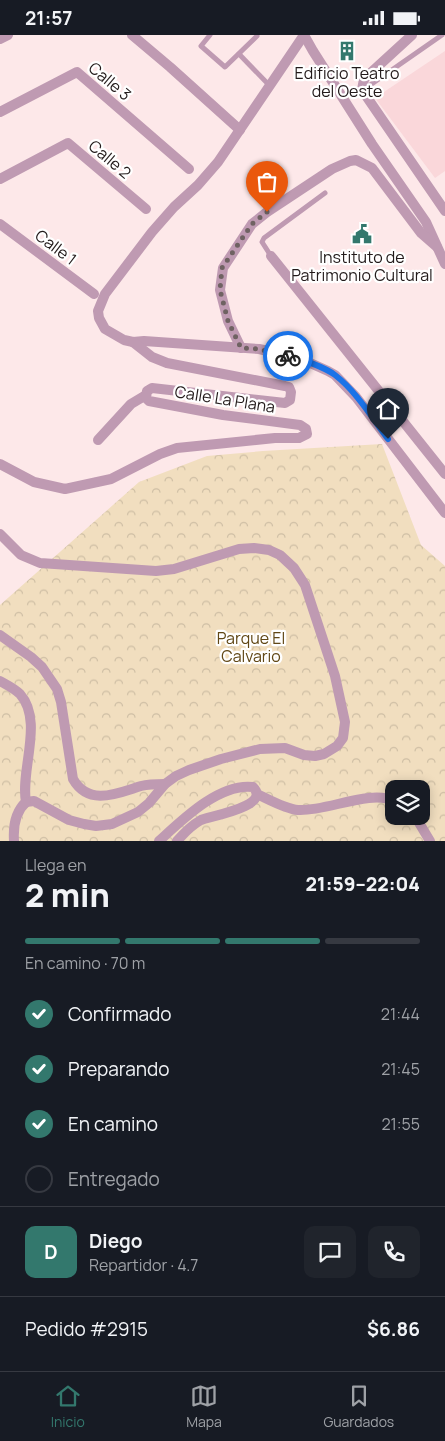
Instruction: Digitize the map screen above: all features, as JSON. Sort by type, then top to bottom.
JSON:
[{"type":"street","points":[[0,39],[8,35]]},
{"type":"street","points":[[132,35],[240,130]]},
{"type":"street","points":[[445,264],[441,244],[372,144],[304,35],[210,173],[152,231],[103,299],[98,311],[99,318],[105,329],[117,338],[133,342],[144,341],[258,349],[299,358],[335,375],[356,397],[443,511],[445,525]]},
{"type":"street","points":[[412,35],[363,85],[445,211]]},
{"type":"street","name":"Calle 3","points":[[0,112],[77,71],[189,169]]},
{"type":"street","name":"Calle 2","points":[[0,179],[68,143],[146,209]]},
{"type":"street","points":[[241,348],[228,321],[220,290],[222,268],[252,224],[332,169],[356,160],[372,168],[420,233],[441,244]]},
{"type":"street","name":"Calle 1","points":[[0,225],[94,294]]},
{"type":"street","points":[[271,256],[445,473]]},
{"type":"street","name":"Calle La Plana","points":[[0,464],[34,482],[66,489],[111,479],[160,454],[177,448],[275,438],[299,439],[307,434],[306,429],[300,425],[223,415],[153,402],[146,398],[146,395],[150,389],[156,388],[285,403],[290,400],[291,391],[289,387],[285,386],[167,363],[152,357],[133,342]]},
{"type":"street","points":[[98,441],[131,404],[146,395]]},
{"type":"street","points":[[0,534],[21,555],[40,563],[156,571],[174,569],[239,549],[269,550],[280,555],[294,567],[306,585],[335,676],[345,722],[343,738],[337,746],[324,754],[315,756],[304,755],[285,748],[260,749],[221,759],[176,776],[165,784],[149,803],[138,812],[112,824],[84,825],[69,820],[34,801],[26,802],[18,810],[14,841]]},
{"type":"street","points":[[0,635],[36,662],[57,689],[61,702],[73,779],[78,787],[89,794],[109,795],[142,786],[165,784]]},
{"type":"street","points":[[0,681],[18,693],[27,707],[31,733],[24,788],[26,802]]},
{"type":"street","points":[[158,841],[186,815],[217,796],[240,787],[253,787],[257,794],[295,810],[319,809],[358,799],[385,797]]},
{"type":"street","points":[[178,841],[195,823],[247,806],[256,799],[257,794]]},
{"type":"street","points":[[420,825],[430,841]]},
{"type":"lane","points":[[210,35],[201,46],[225,67],[257,37]]},
{"type":"lane","points":[[363,85],[442,35]]},
{"type":"lane","points":[[238,54],[269,85]]},
{"type":"lane","points":[[271,256],[262,242],[264,238],[325,193]]},
{"type":"shaded area","points":[[445,51],[445,171],[435,178],[375,98]]},
{"type":"green space","name":"Parque El Calvario","points":[[382,444],[421,545],[445,566],[445,841],[0,841],[0,605],[139,482],[207,456]]},
{"type":"way so far","points":[[267,212],[252,224],[222,268],[220,290],[228,321],[241,348],[258,349],[288,356]]},
{"type":"place","name":"Edificio Teatro del Oeste","points":[[347,51]]},
{"type":"place","name":"Instituto de Patrimonio Cultural","points":[[362,234]]},
{"type":"route","points":[[288,356],[299,358],[335,375],[356,397],[388,439]]}]
